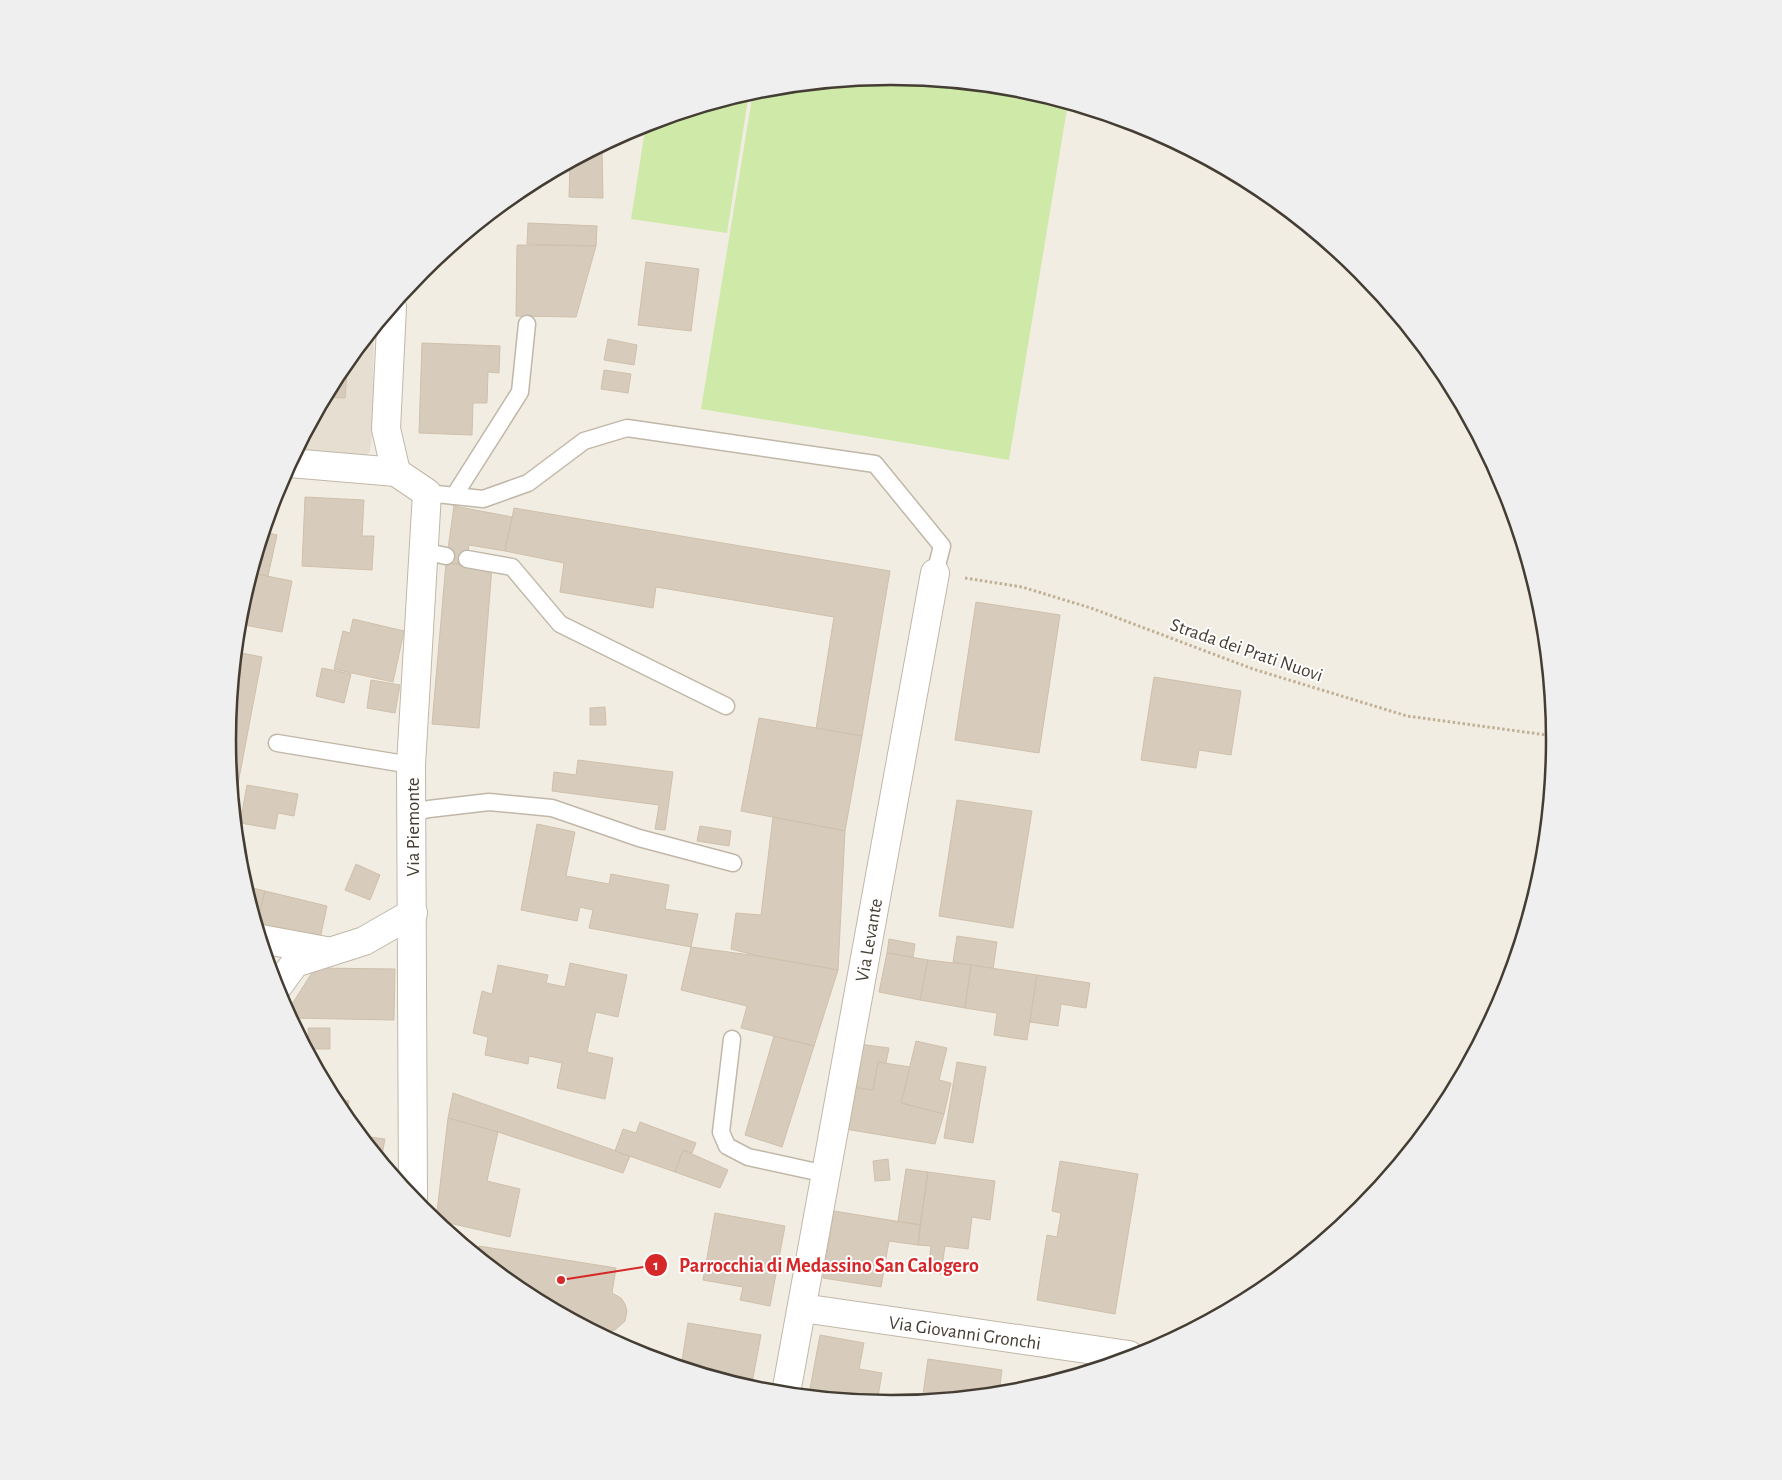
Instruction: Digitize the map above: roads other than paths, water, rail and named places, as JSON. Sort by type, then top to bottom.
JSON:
[{"type":"street","points":[[392,317],[386,429],[396,472]]},
{"type":"street","points":[[298,463],[396,472],[427,493]]},
{"type":"street","name":"Via Piemonte","points":[[413,1187],[412,765],[435,554],[427,493]]},
{"type":"street","name":"Via Levante","points":[[787,1386],[934,573]]},
{"type":"street","points":[[282,981],[295,963],[327,951],[364,941],[413,913]]},
{"type":"street","points":[[268,940],[327,951]]},
{"type":"street","name":"Via Giovanni Gronchi","points":[[802,1308],[1119,1354]]},
{"type":"lane","points":[[454,496],[520,392],[527,324]]},
{"type":"lane","points":[[427,493],[484,499],[528,483],[584,441],[627,428],[874,464],[942,546],[934,573]]},
{"type":"lane","points":[[467,559],[512,566],[560,624],[726,706]]},
{"type":"lane","points":[[277,743],[412,765]]},
{"type":"lane","points":[[412,813],[429,809],[489,802],[552,808],[639,838],[734,863]]},
{"type":"lane","points":[[732,1040],[721,1132],[727,1146],[748,1157],[826,1174]]},
{"type":"place","name":"Parrocchia di Medassino San Calogero","points":[[561,1280]]}]
